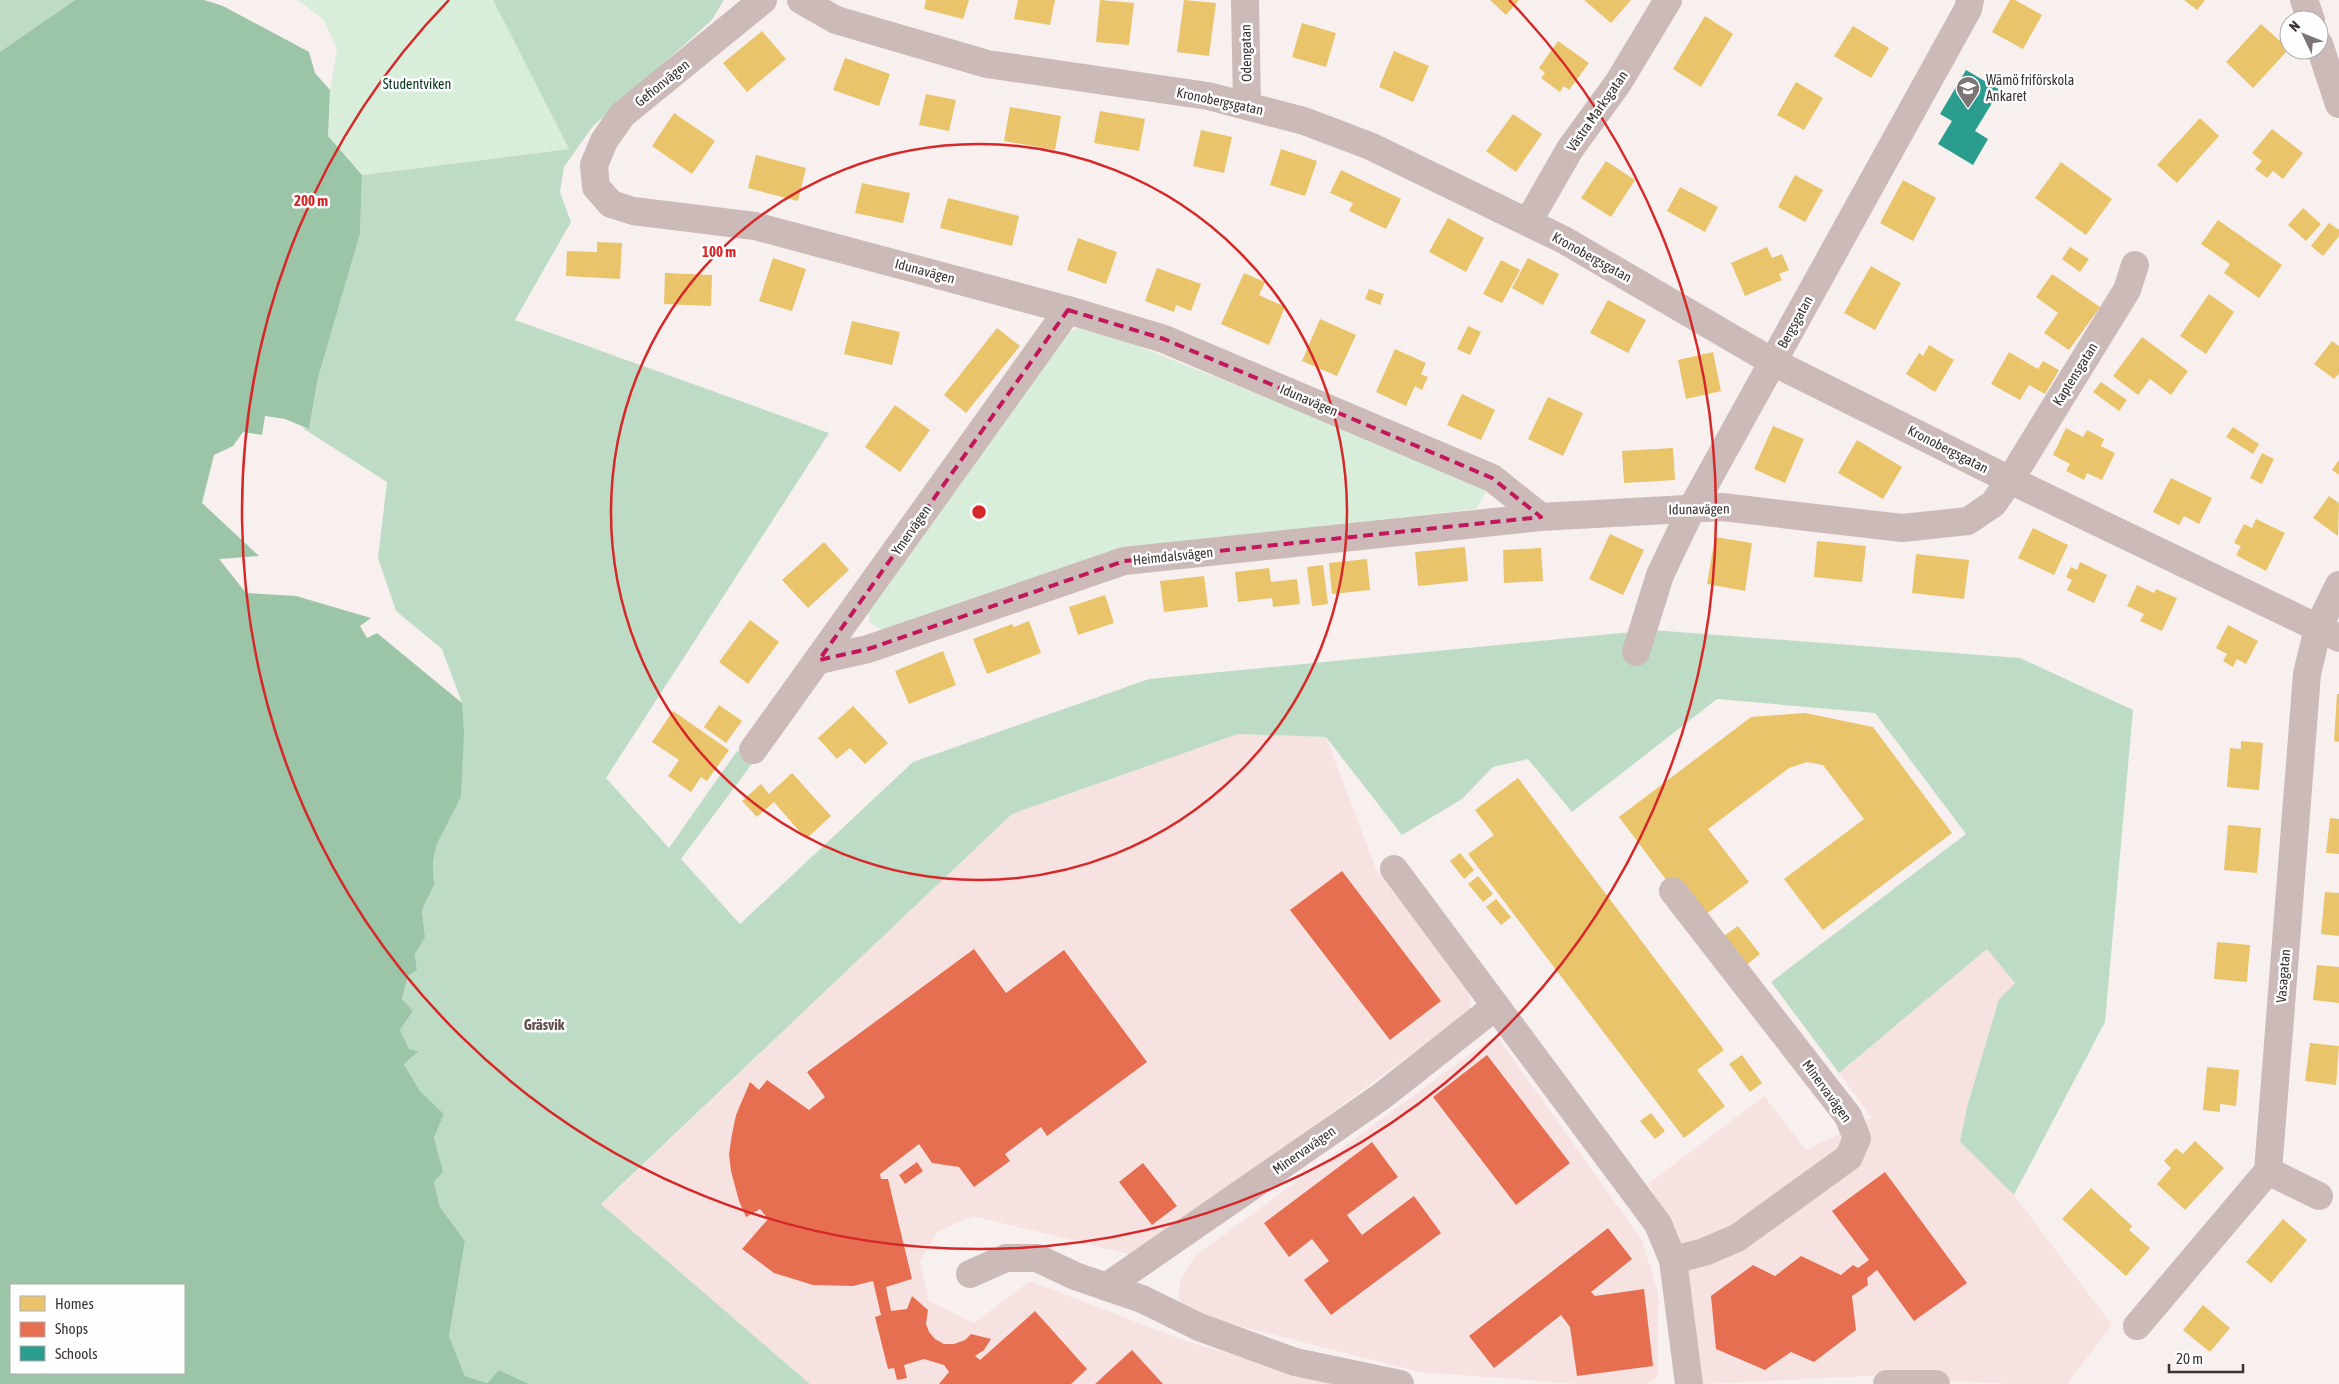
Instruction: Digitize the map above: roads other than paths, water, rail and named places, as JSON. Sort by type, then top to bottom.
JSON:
[{"type":"street","name":"Gefionvägen","points":[[596,187],[594,165],[604,141],[622,115],[763,0]]},
{"type":"street","name":"Kronobergsgatan","points":[[801,0],[836,20],[987,64],[1208,96],[1304,121],[1370,146],[1564,240],[1773,362],[2010,480],[2328,633]]},
{"type":"street","name":"Odengatan","points":[[1245,0],[1247,106]]},
{"type":"street","name":"Västra Marksgatan","points":[[1528,222],[1570,149],[1618,83],[1667,0]]},
{"type":"street","name":"Bergsgatan","points":[[1636,652],[1660,575],[1692,508],[1968,9],[1970,0]]},
{"type":"street","points":[[2324,60],[2339,104]]},
{"type":"street","name":"Idunavägen","points":[[596,187],[610,204],[633,211],[756,226],[1068,310],[1164,340],[1492,478],[1541,517],[1722,507],[1902,528],[1968,521],[1993,504],[2010,480]]},
{"type":"street","name":"Kaptensgatan","points":[[2010,480],[2127,290],[2135,265]]},
{"type":"street","name":"Ymervägen","points":[[753,750],[1068,310]]},
{"type":"street","name":"Heimdalsvägen","points":[[819,660],[868,649],[1124,562],[1541,517]]},
{"type":"street","name":"Vasagatan","points":[[2268,1171],[2307,674],[2328,633],[2339,584]]},
{"type":"street","points":[[1394,869],[1658,1224],[1672,1260],[1689,1384]]},
{"type":"street","name":"Minervavägen","points":[[1672,1260],[1704,1252],[1737,1238],[1849,1157],[1857,1138],[1848,1116],[1673,891]]},
{"type":"street","name":"Minervavägen","points":[[1106,1287],[1382,1096],[1496,1006]]},
{"type":"street","points":[[2138,1326],[2268,1171],[2320,1196]]},
{"type":"street","points":[[970,1274],[1006,1258],[1037,1258],[1075,1276],[1142,1299],[1199,1327],[1295,1362],[1400,1384]]},
{"type":"street","points":[[1887,1384],[1936,1384]]},
{"type":"place","name":"Wämö friförskola Ankaret","points":[[1968,109]]},
{"type":"district","name":"Gräsvik","points":[[544,1024]]},
{"type":"park label","name":"Studentviken","points":[[417,84]]}]
